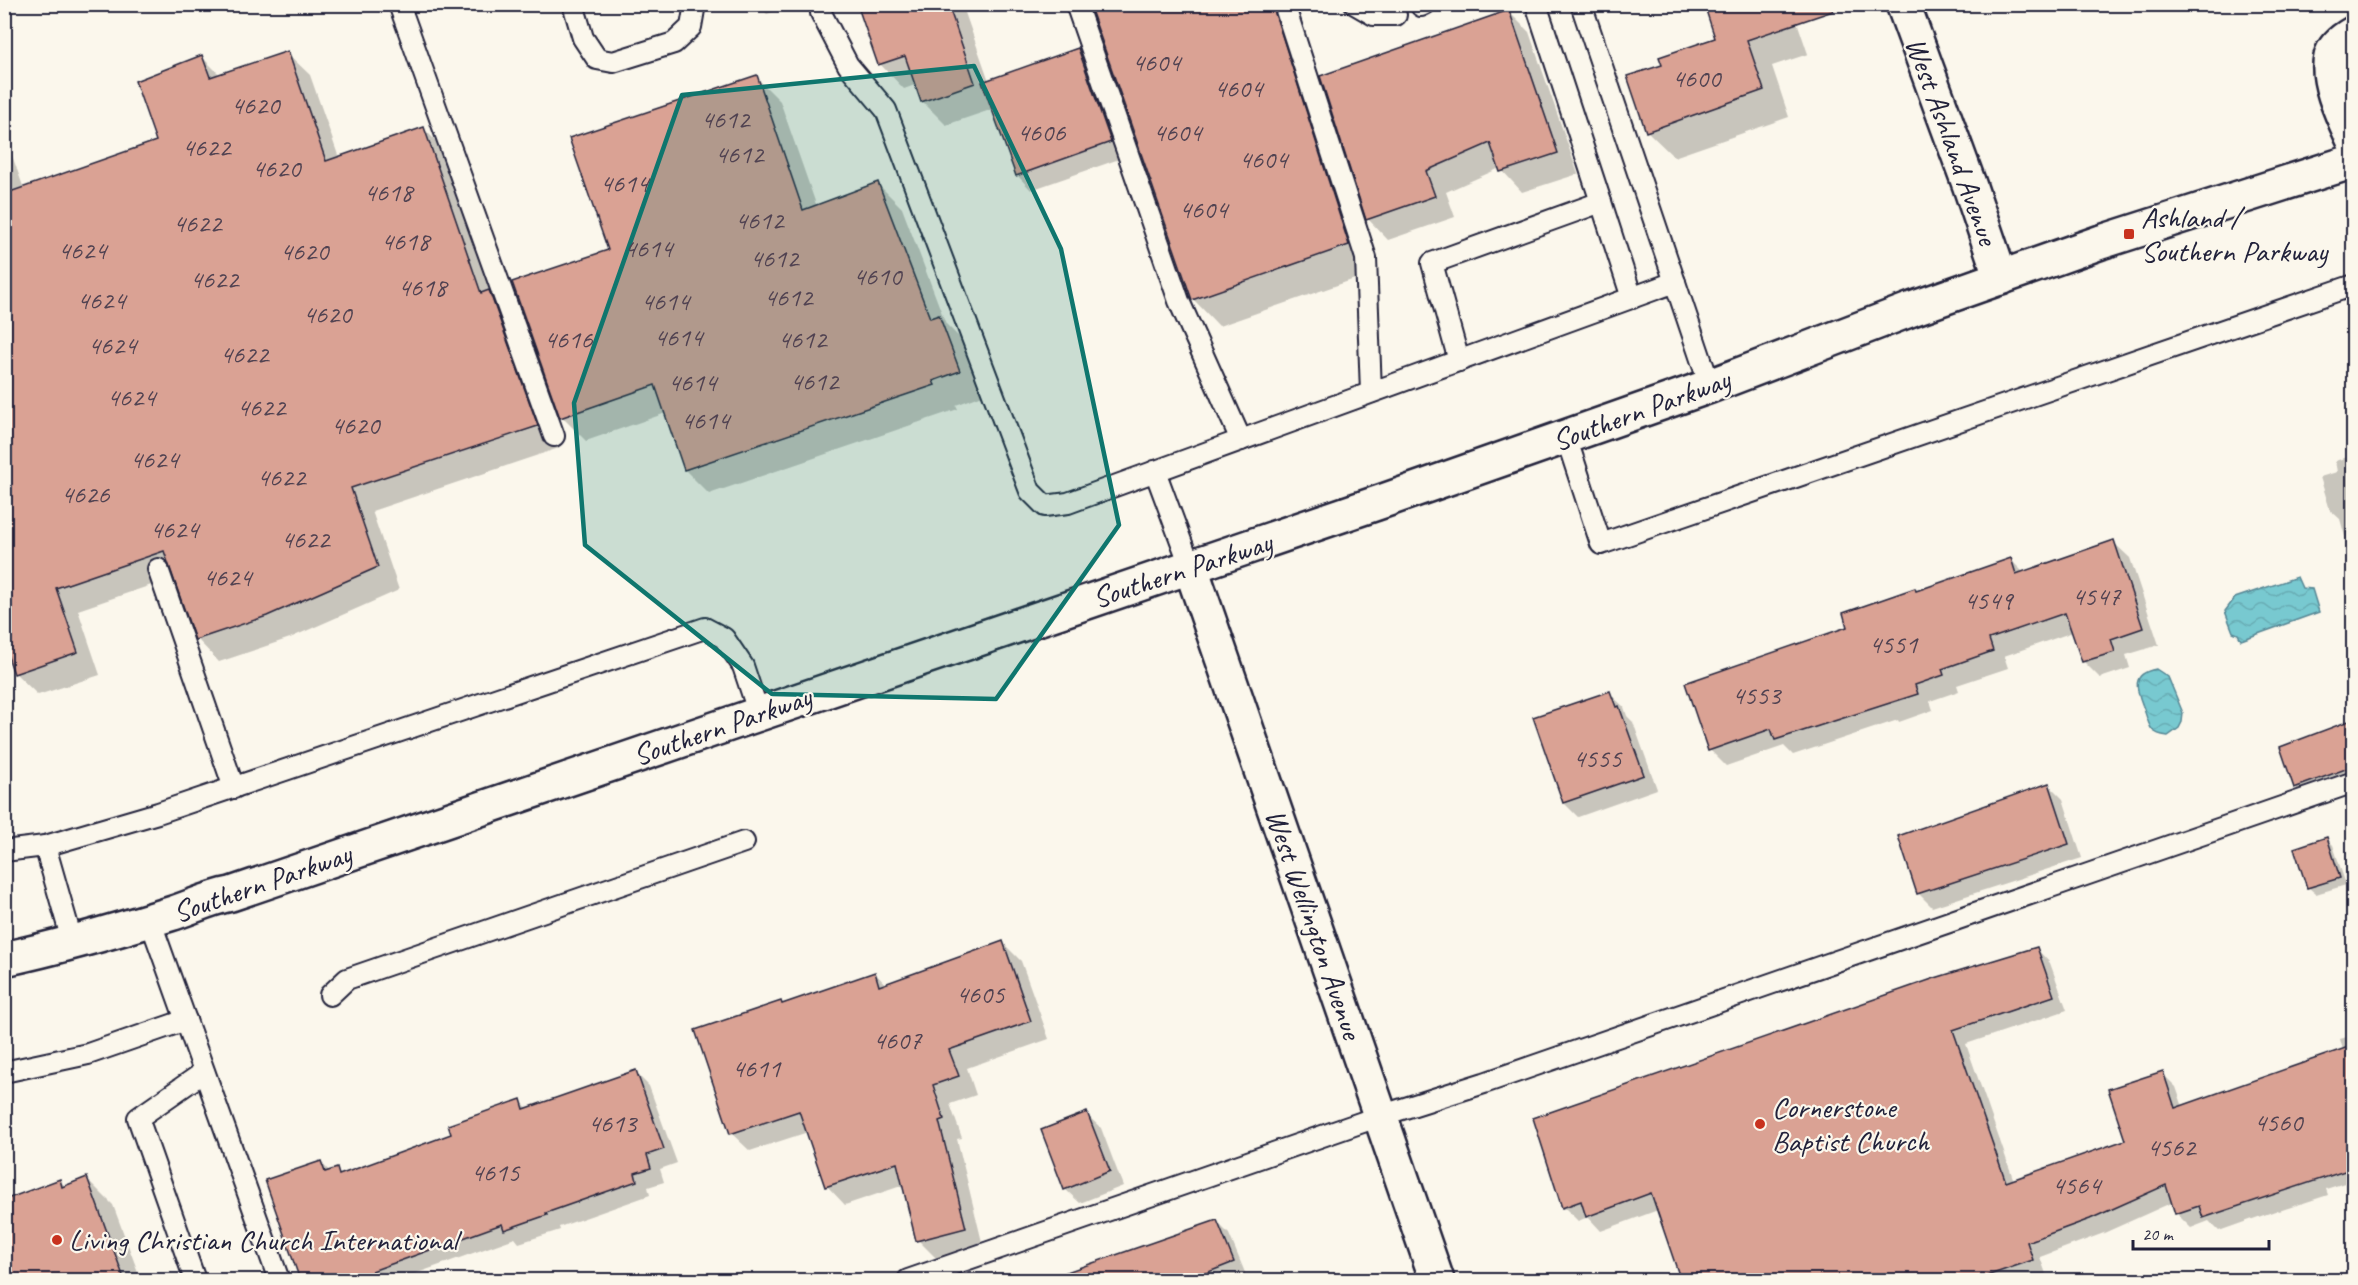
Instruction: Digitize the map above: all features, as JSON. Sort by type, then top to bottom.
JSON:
[{"type":"main road","name":"West Ashland Avenue","points":[[1903,4],[2001,278]]},
{"type":"main road","points":[[2354,33],[2338,44],[2331,56],[2331,75],[2338,105],[2354,141]]},
{"type":"main road","name":"Southern Parkway","points":[[4,959],[73,944],[150,920],[1125,588],[1191,568],[1710,386],[1912,309],[2101,242],[2354,161]]},
{"type":"main road","name":"West Wellington Avenue","points":[[1191,568],[1437,1281]]},
{"type":"lane","points":[[399,4],[554,436]]},
{"type":"lane","points":[[573,4],[583,38],[597,59],[613,62],[674,43],[691,27],[695,4]]},
{"type":"lane","points":[[1076,4],[1179,301],[1241,440]]},
{"type":"lane","points":[[1284,4],[1366,258],[1371,392]]},
{"type":"lane","points":[[1354,4],[1374,15],[1396,15]]},
{"type":"lane","points":[[1536,4],[1632,298]]},
{"type":"lane","points":[[1581,4],[1710,386]]},
{"type":"lane","points":[[821,13],[848,65],[886,110],[1030,491],[1045,506],[1068,502],[1675,282]]},
{"type":"lane","points":[[1460,361],[1432,263],[1601,202]]},
{"type":"lane","points":[[1566,437],[1601,544],[2354,285]]},
{"type":"lane","points":[[1155,471],[1191,568]]},
{"type":"lane","points":[[159,569],[234,788]]},
{"type":"lane","points":[[4,851],[45,846],[158,813],[705,628],[724,638],[743,666],[759,714]]},
{"type":"lane","points":[[908,1281],[1380,1116],[1484,1083],[2354,782]]},
{"type":"lane","points":[[330,995],[347,979],[744,842]]},
{"type":"lane","points":[[45,846],[73,944]]},
{"type":"lane","points":[[150,920],[279,1281]]},
{"type":"lane","points":[[4,1072],[88,1054],[186,1020]]},
{"type":"lane","points":[[195,1281],[138,1118],[204,1072]]},
{"type":"highlighted area","points":[[974,66],[1061,249],[1119,525],[996,699],[772,694],[585,545],[574,403],[682,95]]},
{"type":"water","points":[[2297,577],[2302,588],[2312,589],[2319,612],[2241,640],[2238,634],[2233,632],[2225,611],[2235,598]]},
{"type":"water","points":[[2156,669],[2168,677],[2183,713],[2179,728],[2168,736],[2156,733],[2151,728],[2139,696],[2138,679],[2147,671]]},
{"type":"building","points":[[857,4],[948,4],[975,83],[921,102],[905,56],[878,65]]},
{"type":"building","points":[[1089,4],[1272,4],[1349,245],[1192,300]]},
{"type":"building","points":[[1704,4],[1832,4],[1833,11],[1747,40],[1764,90],[1646,132],[1627,76],[1662,65],[1659,57],[1715,38]]},
{"type":"building","points":[[1509,10],[1558,153],[1500,172],[1490,143],[1426,171],[1435,196],[1366,220],[1320,76]]},
{"type":"building","points":[[1078,48],[1111,142],[1016,176],[982,82]]},
{"type":"building","points":[[288,51],[326,161],[424,127],[481,293],[489,290],[538,426],[351,488],[378,567],[267,616],[195,640],[164,551],[56,588],[78,652],[14,674],[4,645],[4,194],[156,141],[135,81],[202,55],[210,77]]},
{"type":"building","points":[[757,75],[803,210],[878,182],[930,318],[939,315],[960,371],[933,381],[935,385],[684,470],[655,385],[560,418],[512,282],[608,250],[569,138]]},
{"type":"building","points":[[2114,540],[2143,628],[2111,639],[2115,652],[2082,662],[2065,613],[1989,639],[1993,651],[1942,669],[1944,675],[1915,685],[1918,694],[1775,740],[1771,729],[1708,751],[1685,683],[1847,627],[1843,613],[1915,588],[1916,591],[2011,558],[2016,574]]},
{"type":"building","points":[[1610,691],[1616,707],[1619,706],[1644,775],[1563,803],[1533,717]]},
{"type":"building","points":[[2354,719],[2354,766],[2294,788],[2280,747]]},
{"type":"building","points":[[2049,783],[2069,844],[1917,894],[1898,836]]},
{"type":"building","points":[[2327,837],[2340,878],[2307,888],[2294,848]]},
{"type":"building","points":[[1003,941],[1031,1021],[949,1050],[959,1076],[933,1085],[944,1119],[939,1121],[966,1228],[916,1241],[897,1163],[825,1187],[799,1111],[730,1134],[695,1030],[781,1001],[782,1004],[875,972],[879,986]]},
{"type":"building","name":"Cornerstone Baptist Church","points":[[2037,947],[2054,996],[1953,1030],[2006,1182],[2125,1140],[2108,1089],[2163,1071],[2175,1108],[2354,1045],[2354,1168],[2203,1218],[2199,1206],[2175,1214],[2166,1185],[2090,1219],[2027,1242],[2033,1260],[1972,1281],[1681,1281],[1651,1193],[1586,1217],[1581,1201],[1562,1208],[1533,1118],[1935,978]]},
{"type":"building","points":[[636,1070],[664,1149],[647,1155],[651,1168],[635,1173],[637,1181],[504,1230],[502,1224],[372,1271],[375,1281],[300,1280],[265,1180],[321,1161],[325,1172],[337,1168],[339,1175],[451,1134],[448,1125],[521,1099],[524,1109]]},
{"type":"building","points":[[1087,1112],[1110,1171],[1064,1190],[1041,1130]]},
{"type":"building","name":"Living Christian Church International","points":[[87,1177],[125,1281],[4,1281],[4,1200],[60,1179],[62,1187]]},
{"type":"building","points":[[1217,1220],[1234,1262],[1186,1281],[1059,1281],[1058,1275]]},
{"type":"place","name":"Ashland / Southern Parkway","points":[[2129,234]]},
{"type":"place","name":"Cornerstone Baptist Church","points":[[1760,1124]]},
{"type":"place","name":"Living Christian Church International","points":[[57,1240]]}]
